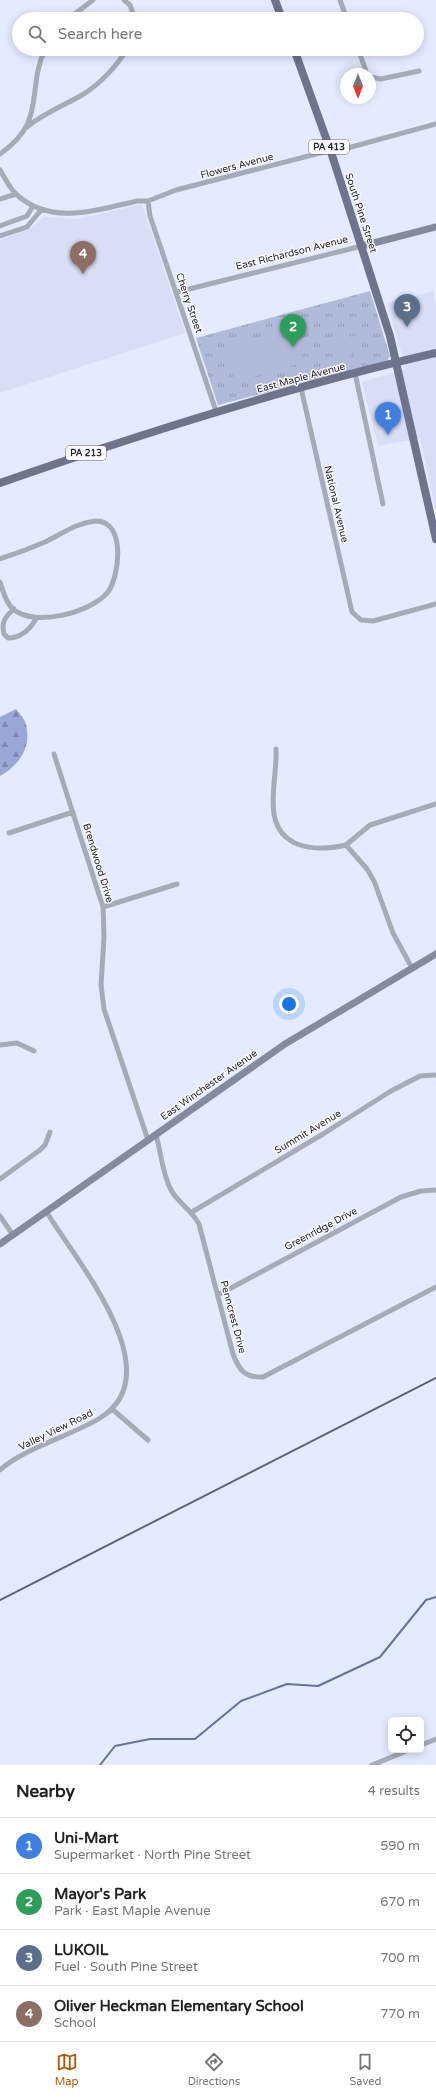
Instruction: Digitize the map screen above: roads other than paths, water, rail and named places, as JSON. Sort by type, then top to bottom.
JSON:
[{"type":"main road","points":[[275,0],[279,12]]},
{"type":"main road","name":"South Pine Street","points":[[297,56],[331,152],[362,246],[397,362]]},
{"type":"main road","name":"East Richardson Avenue","points":[[362,246],[436,227]]},
{"type":"main road","name":"East Maple Avenue","points":[[0,484],[216,411],[355,373],[436,353]]},
{"type":"main road","name":"PA 413","points":[[397,362],[436,539]]},
{"type":"main road","name":"East Winchester Avenue","points":[[0,1244],[285,1044],[436,954]]},
{"type":"street","points":[[77,12],[93,0]]},
{"type":"street","points":[[124,0],[130,5],[132,12]]},
{"type":"street","points":[[340,0],[344,12]]},
{"type":"street","points":[[0,154],[17,141],[27,127],[31,118],[43,56]]},
{"type":"street","points":[[27,127],[48,111],[91,88],[118,63],[122,56]]},
{"type":"street","points":[[361,56],[365,68]]},
{"type":"street","points":[[376,78],[381,79],[419,71]]},
{"type":"street","name":"Flowers Avenue","points":[[16,194],[33,206],[49,213],[74,214],[148,200],[176,190],[331,152],[436,124]]},
{"type":"street","points":[[0,170],[16,194],[0,199]]},
{"type":"street","name":"Cherry Street","points":[[148,200],[150,216],[177,292],[216,411]]},
{"type":"street","points":[[0,226],[27,216],[33,206]]},
{"type":"street","points":[[0,236],[27,228],[41,210]]},
{"type":"street","name":"East Richardson Avenue","points":[[177,292],[362,246]]},
{"type":"street","points":[[355,373],[382,504]]},
{"type":"street","name":"National Avenue","points":[[301,388],[352,612],[361,620],[373,621],[436,604]]},
{"type":"street","points":[[0,559],[43,543],[75,526],[99,521],[107,524],[112,530],[118,553],[118,566],[115,579],[104,596],[82,608],[58,616],[36,619],[14,609],[7,600],[0,582]]},
{"type":"street","points":[[14,609],[4,618],[3,622],[4,634],[8,638],[15,638],[26,632],[36,619]]},
{"type":"street","points":[[276,749],[273,815],[279,832],[288,839],[308,847],[324,849],[346,845],[370,825],[436,804]]},
{"type":"street","name":"Brendwood Drive","points":[[54,754],[103,908],[104,938],[101,985],[104,1009],[148,1140]]},
{"type":"street","points":[[9,832],[73,812]]},
{"type":"street","points":[[346,845],[367,869],[374,881],[393,933],[412,968]]},
{"type":"street","points":[[103,908],[177,884]]},
{"type":"street","points":[[0,1045],[17,1042],[34,1051]]},
{"type":"street","name":"Summit Avenue","points":[[192,1212],[323,1134],[391,1090],[420,1076],[436,1075]]},
{"type":"street","points":[[0,1179],[40,1150],[50,1132]]},
{"type":"street","name":"Penncrest Drive","points":[[156,1135],[171,1190],[177,1200],[192,1212],[203,1236],[237,1365],[249,1376],[263,1376],[436,1287]]},
{"type":"street","name":"Greenridge Drive","points":[[218,1296],[401,1197],[421,1191],[436,1190]]},
{"type":"street","name":"Valley View Road","points":[[0,1470],[20,1457],[92,1423],[112,1409],[119,1399],[126,1384],[127,1368],[124,1349],[107,1305],[46,1211]]},
{"type":"street","points":[[0,1216],[13,1235]]},
{"type":"street","points":[[112,1409],[148,1440]]},
{"type":"street","points":[[424,1744],[436,1739]]},
{"type":"street","points":[[372,1765],[402,1753]]},
{"type":"waterway","points":[[100,1765],[115,1746],[150,1739],[195,1739],[241,1701],[287,1684],[318,1686],[380,1657],[426,1600],[436,1597]]},
{"type":"railway","points":[[0,1600],[436,1378]]},
{"type":"place","name":"Oliver Heckman Elementary School","points":[[83,274]]},
{"type":"place","name":"LUKOIL","points":[[407,327]]},
{"type":"place","name":"Mayor's Park","points":[[293,347]]},
{"type":"place","name":"Uni-Mart","points":[[388,435]]}]
